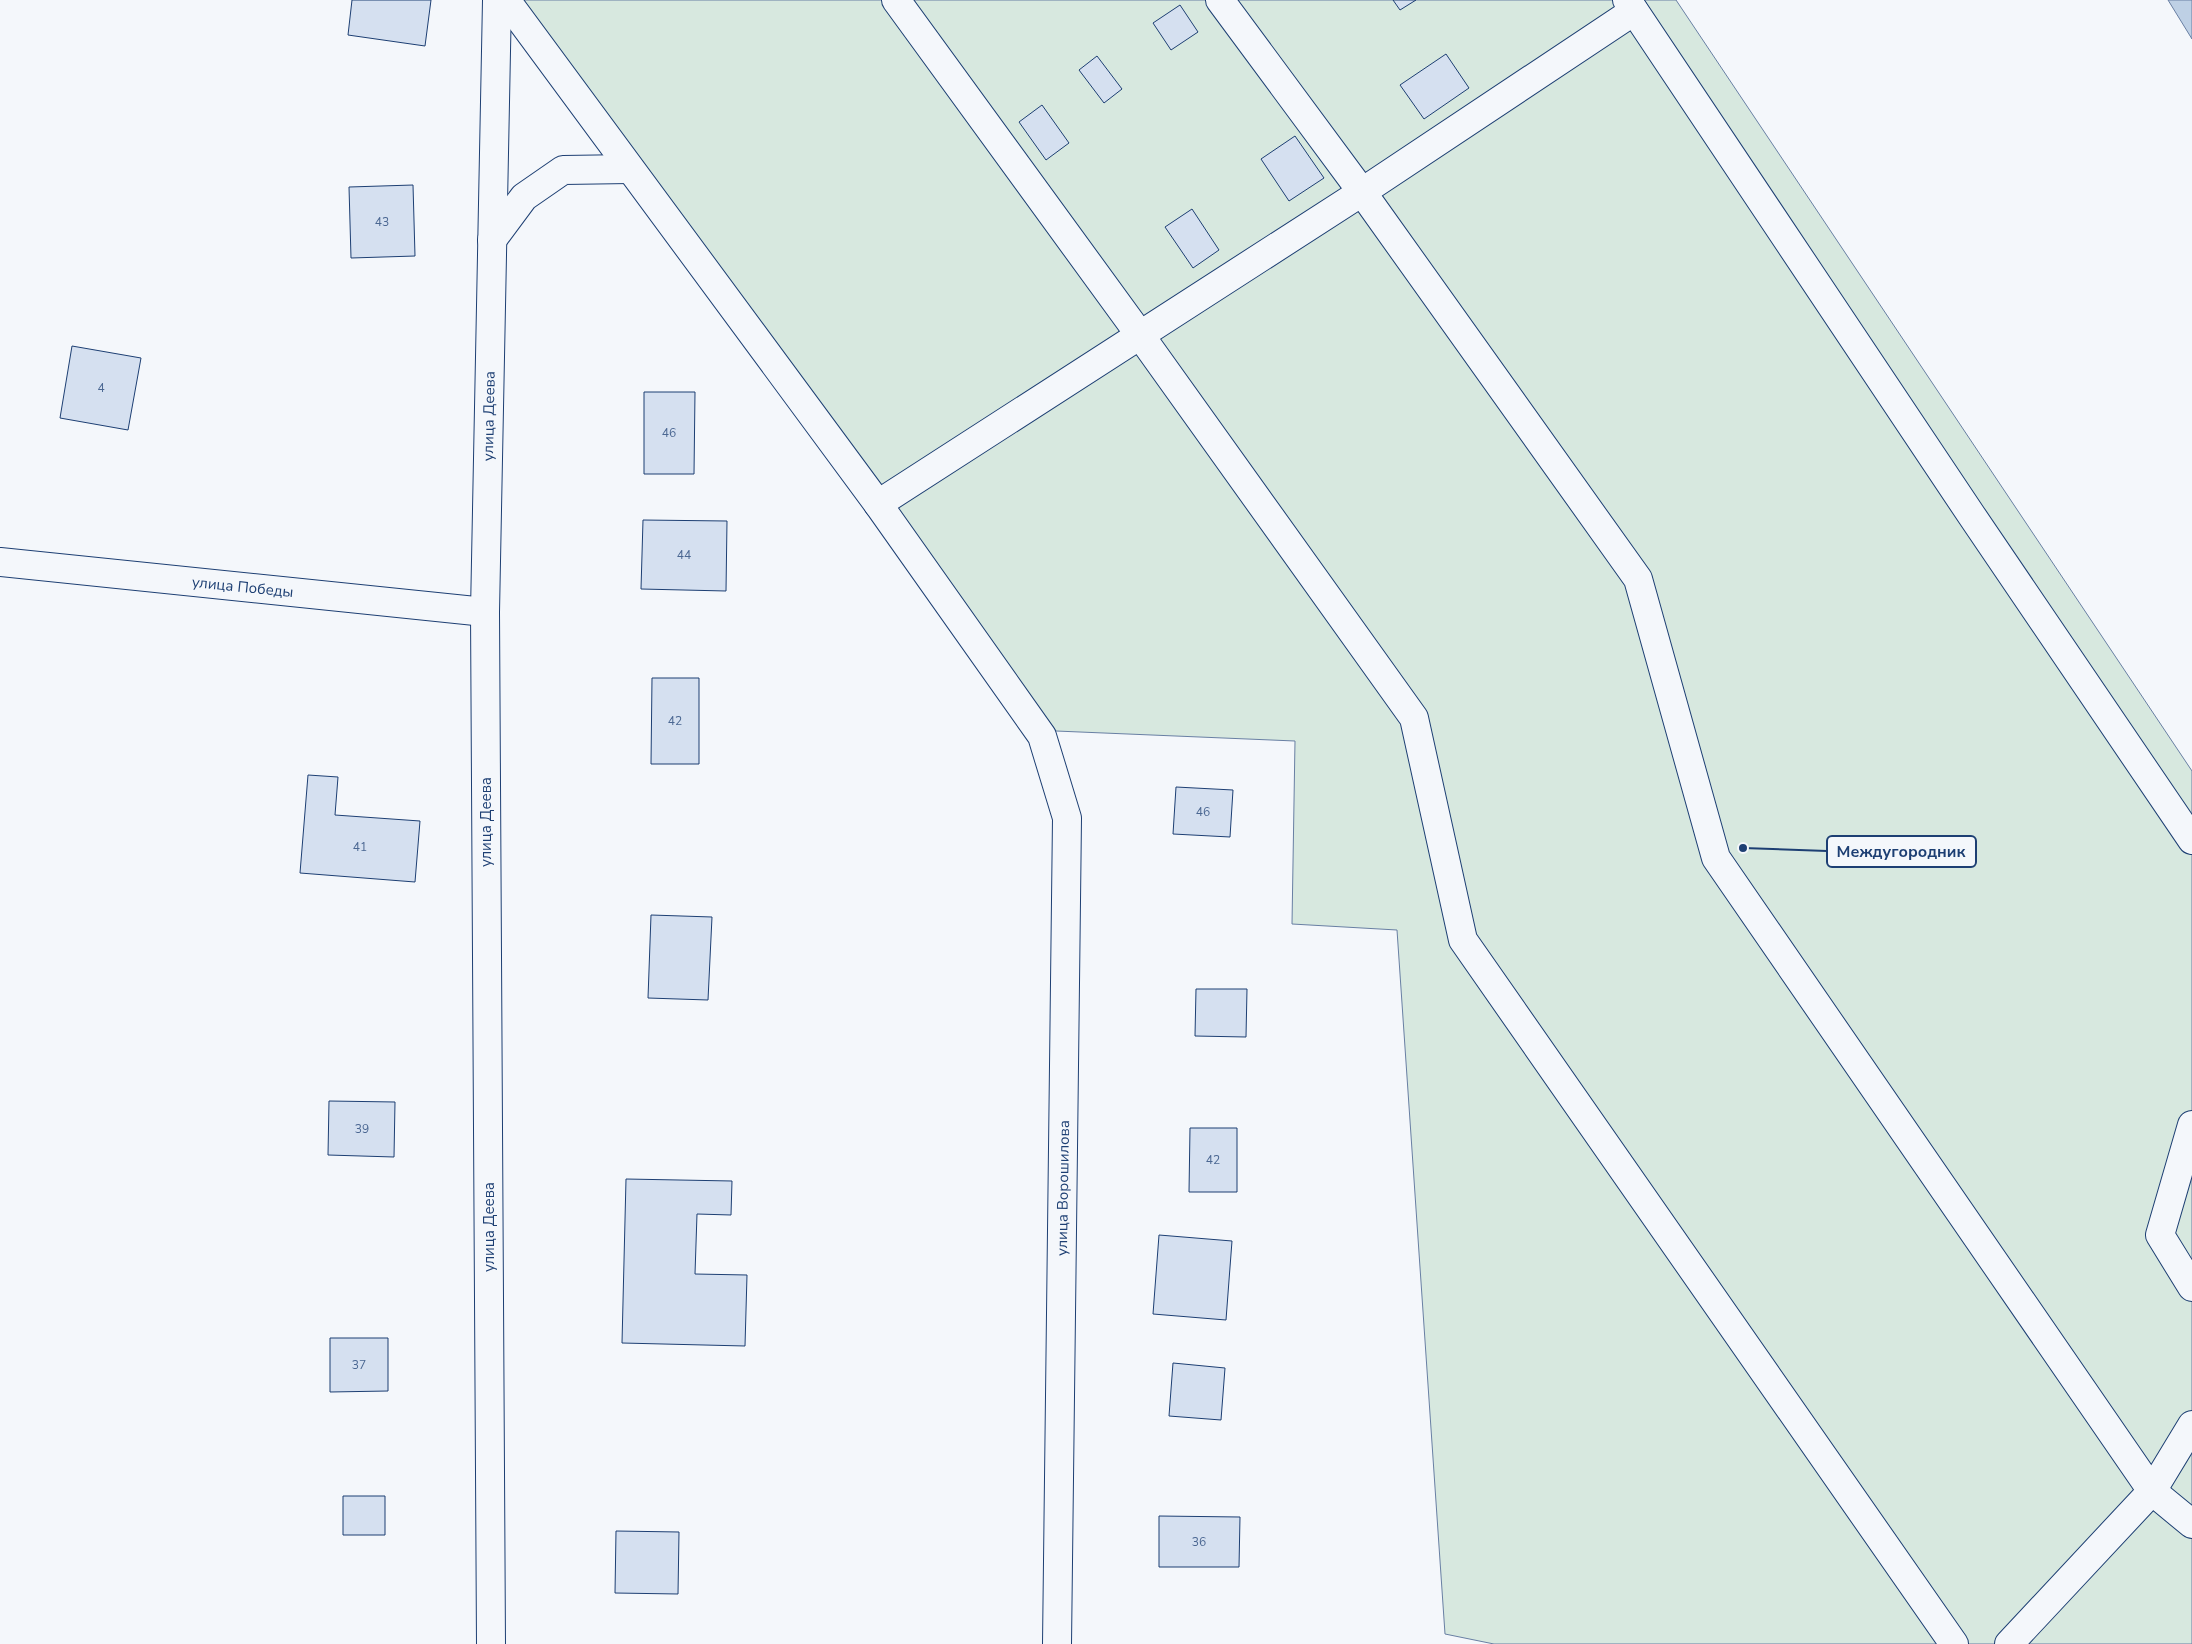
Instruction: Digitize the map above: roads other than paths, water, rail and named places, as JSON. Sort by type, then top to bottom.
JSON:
[{"type":"street","name":"улица Деева","points":[[491,1644],[485,612],[497,0]]},
{"type":"street","name":"улица Ворошилова","points":[[506,0],[878,504],[1042,736],[1067,818],[1057,1644]]},
{"type":"street","points":[[896,0],[1140,335],[1414,718],[1463,940],[1954,1644]]},
{"type":"street","points":[[1220,0],[1362,192],[1638,579],[1716,858],[2152,1491],[2192,1524]]},
{"type":"street","points":[[878,504],[1362,192],[1630,5],[1972,516],[2192,840]]},
{"type":"street","points":[[492,240],[524,198],[563,170],[630,169]]},
{"type":"street","name":"улица Победы","points":[[0,562],[485,612]]},
{"type":"street","points":[[2192,1125],[2160,1235],[2192,1287]]},
{"type":"street","points":[[2009,1644],[2152,1491],[2192,1424]]},
{"type":"water","points":[[2168,0],[2192,0],[2192,39]]},
{"type":"place","name":"Междугородник","points":[[1743,848]]}]
